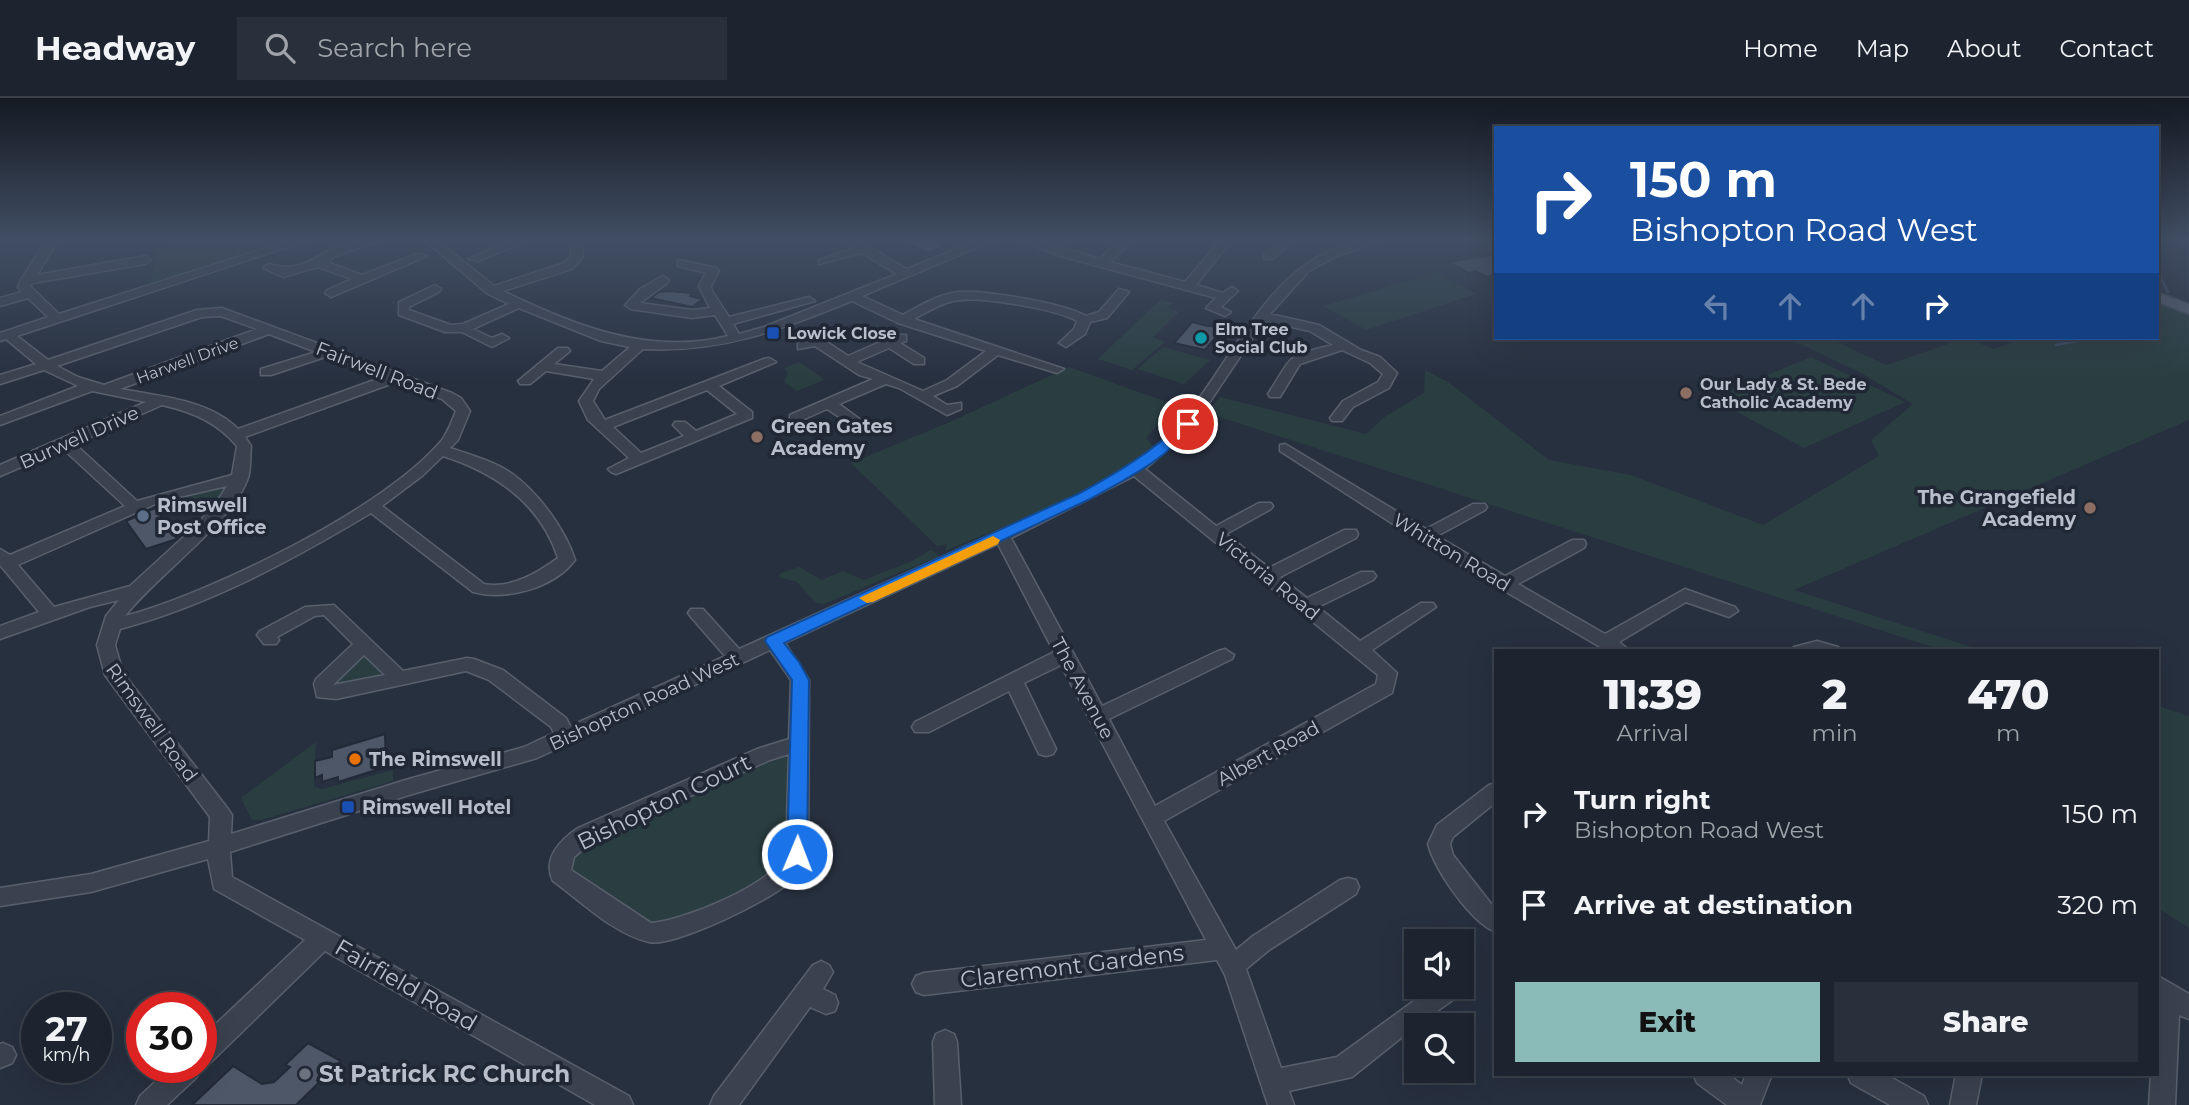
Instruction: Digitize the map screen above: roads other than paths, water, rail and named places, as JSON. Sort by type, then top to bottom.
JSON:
[{"type":"main road","points":[[2159,297],[2189,309]]},
{"type":"street","points":[[0,302],[28,287],[57,318]]},
{"type":"street","points":[[4,335],[155,287]]},
{"type":"street","points":[[341,290],[347,287]]},
{"type":"street","points":[[487,287],[519,304],[597,335],[640,345],[681,347],[736,339],[854,297],[873,287]]},
{"type":"street","points":[[492,291],[504,287]]},
{"type":"street","points":[[630,311],[644,292],[651,287]]},
{"type":"street","points":[[706,287],[736,339]]},
{"type":"street","points":[[1188,287],[1229,294],[1212,308],[1225,312]]},
{"type":"street","name":"Bishopton Road West","points":[[0,898],[91,883],[219,848],[270,830],[530,753],[1002,536],[1135,469],[1162,449],[1188,424],[1261,316],[1288,287]]},
{"type":"street","points":[[435,289],[403,305],[403,312],[441,327],[465,328],[519,304]]},
{"type":"street","points":[[903,320],[946,298],[956,296],[1034,303],[1070,312],[1084,320],[1103,315],[1114,296]]},
{"type":"street","points":[[854,297],[903,320],[1057,369]]},
{"type":"street","points":[[616,304],[649,319],[659,310],[721,316],[791,299],[810,300]]},
{"type":"street","name":"Fairwell Road","points":[[0,380],[201,313],[222,312],[447,396],[460,406],[462,419],[440,450],[371,505],[294,552],[221,588],[158,614],[113,625]]},
{"type":"street","points":[[1261,316],[1303,324],[1325,333],[1343,346],[1375,360],[1390,373],[1384,385],[1342,402],[1336,418]]},
{"type":"street","points":[[1069,337],[1084,326],[1084,320]]},
{"type":"street","points":[[465,328],[474,336],[492,343]]},
{"type":"street","name":"Harwell Drive","points":[[1,423],[270,329]]},
{"type":"street","points":[[4,335],[46,365],[98,388],[203,413],[237,435],[245,457],[240,478],[176,492],[3,558],[50,614]]},
{"type":"street","points":[[815,341],[863,372],[922,396],[947,411],[956,406]]},
{"type":"street","points":[[847,361],[895,341],[919,361]]},
{"type":"street","points":[[639,459],[590,413],[586,401],[593,387],[640,345]]},
{"type":"street","points":[[1275,394],[1280,377],[1297,360],[1343,346]]},
{"type":"street","points":[[526,381],[563,351]]},
{"type":"street","points":[[922,396],[952,383],[994,351]]},
{"type":"street","points":[[266,372],[328,352]]},
{"type":"street","points":[[602,426],[769,362]]},
{"type":"street","points":[[544,367],[605,376]]},
{"type":"street","points":[[237,435],[396,377]]},
{"type":"street","points":[[795,418],[885,379]]},
{"type":"street","points":[[616,469],[747,415],[709,385]]},
{"type":"street","name":"Burwell Drive","points":[[0,471],[158,402]]},
{"type":"street","points":[[829,404],[864,429]]},
{"type":"street","points":[[680,425],[694,437]]},
{"type":"street","points":[[67,444],[135,507]]},
{"type":"street","name":"Whitton Road","points":[[1285,448],[1424,536],[1613,647]]},
{"type":"street","points":[[371,505],[479,588],[492,593],[507,592],[555,569],[567,560],[550,528],[508,478],[480,464],[440,450]]},
{"type":"street","name":"Victoria Road","points":[[1135,469],[1388,673],[1385,688]]},
{"type":"street","name":"Rimswell Road","points":[[219,848],[223,822],[221,816],[105,660],[106,643],[113,625],[134,591],[214,519],[240,478]]},
{"type":"street","points":[[1215,533],[1265,506]]},
{"type":"street","points":[[1424,536],[1479,507]]},
{"type":"street","points":[[1268,576],[1350,534]]},
{"type":"street","name":"The Avenue","points":[[1002,536],[1225,955],[1277,1093]]},
{"type":"street","points":[[1504,584],[1578,544]]},
{"type":"street","points":[[1305,606],[1367,576]]},
{"type":"street","points":[[0,633],[50,614],[118,593],[134,591]]},
{"type":"street","points":[[1613,647],[1685,595],[1729,611]]},
{"type":"street","points":[[1359,650],[1427,607]]},
{"type":"street","points":[[270,640],[266,635],[311,611],[328,609],[398,677]]},
{"type":"street","points":[[697,613],[737,658]]},
{"type":"street","name":"Bishopton Court","points":[[773,641],[793,666],[800,680],[799,744],[797,854],[789,870],[771,884],[680,929],[651,933],[561,875],[559,867],[563,855],[586,834],[764,754],[799,744]]},
{"type":"street","points":[[364,644],[323,684],[324,692],[336,692],[456,664],[480,667],[496,675],[552,717],[564,730],[566,738]]},
{"type":"street","points":[[922,727],[1066,654]]},
{"type":"street","points":[[1098,716],[1225,655]]},
{"type":"street","points":[[1014,681],[1046,749]]},
{"type":"street","name":"Albert Road","points":[[1151,818],[1385,688]]},
{"type":"street","points":[[1494,793],[1445,831],[1440,844],[1443,858],[1486,915],[1494,921]]},
{"type":"street","name":"Fairfield Road","points":[[219,848],[222,882],[620,1105]]},
{"type":"street","points":[[1225,955],[1254,953],[1261,943],[1342,898]]},
{"type":"street","points":[[217,1040],[323,938]]},
{"type":"street","name":"Claremont Gardens","points":[[924,984],[1225,955]]},
{"type":"street","points":[[723,1105],[816,998],[821,971]]},
{"type":"street","points":[[2162,1105],[2167,1010],[2174,998]]},
{"type":"street","points":[[1277,1093],[1343,1068],[1436,999]]},
{"type":"street","points":[[945,1042],[948,1105]]},
{"type":"street","points":[[1709,1076],[1746,1105],[1758,1076]]},
{"type":"street","points":[[1864,1076],[1915,1105]]},
{"type":"street","points":[[1963,1105],[1969,1076]]},
{"type":"street","points":[[149,1105],[172,1083]]},
{"type":"waterway","points":[[2165,287],[2168,292]]},
{"type":"waterway","points":[[2056,345],[2082,340]]},
{"type":"place","name":"Lowick Close","points":[[773,333]]},
{"type":"place","name":"Elm Tree Social Club","points":[[1201,338]]},
{"type":"place","name":"Our Lady & St. Bede Catholic Academy","points":[[1686,393]]},
{"type":"place","name":"Green Gates Academy","points":[[757,437]]},
{"type":"place","name":"The Grangefield Academy","points":[[2090,508]]},
{"type":"place","name":"Rimswell Post Office","points":[[143,516]]},
{"type":"place","name":"The Rimswell","points":[[355,759]]},
{"type":"place","name":"Rimswell Hotel","points":[[348,807]]},
{"type":"place","name":"St Patrick RC Church","points":[[305,1074]]}]
